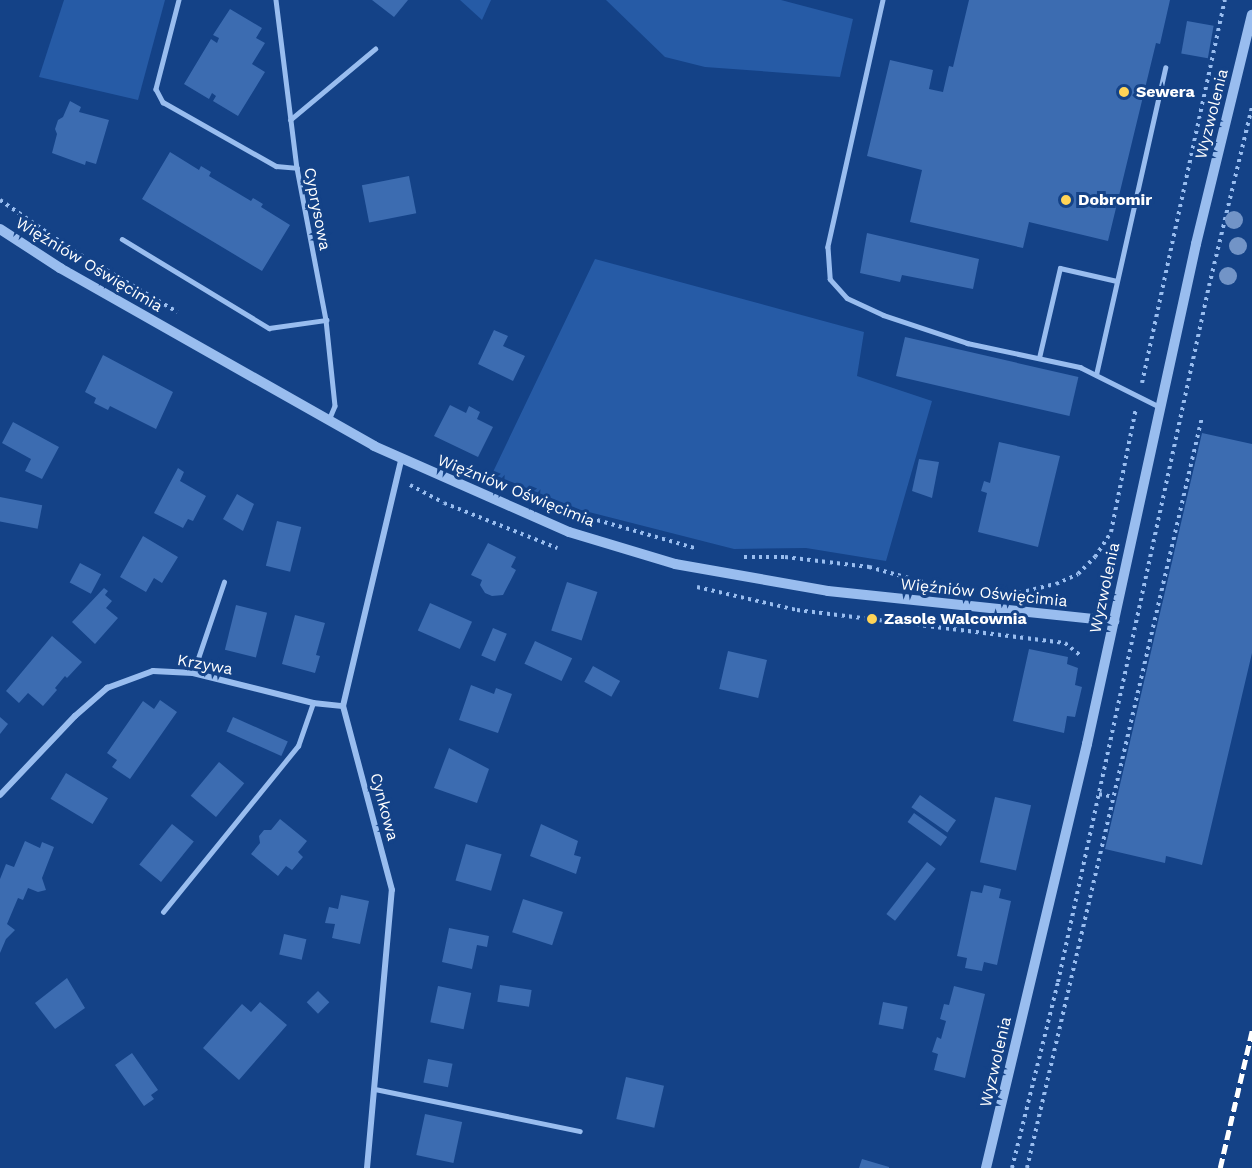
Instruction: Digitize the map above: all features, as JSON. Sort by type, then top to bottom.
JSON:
[{"type":"street","name":"Wyzwolenia","points":[[986,1168],[1087,744],[1196,244],[1252,15]]},
{"type":"street","name":"Więźniów Oświęcimia","points":[[0,229],[60,268],[328,422],[401,460],[569,532],[675,564],[856,595],[1114,621]]},
{"type":"street","name":"Cynkowa","points":[[367,1168],[392,890],[343,706],[401,460]]},
{"type":"street","name":"Krzywa","points":[[0,795],[75,716],[107,688],[153,671],[193,673],[313,703],[343,706]]},
{"type":"lane","points":[[179,0],[156,89],[163,102],[276,166],[297,168]]},
{"type":"lane","name":"Cyprysowa","points":[[276,0],[297,168],[326,320],[335,406],[328,422]]},
{"type":"lane","points":[[883,0],[828,247],[830,279],[847,298],[883,315],[967,343],[1080,367],[1160,407]]},
{"type":"lane","points":[[290,120],[375,49]]},
{"type":"lane","points":[[1096,375],[1165,68]]},
{"type":"lane","points":[[123,239],[269,328],[326,320]]},
{"type":"lane","points":[[1039,358],[1060,268],[1118,281]]},
{"type":"lane","points":[[193,673],[224,582]]},
{"type":"lane","points":[[163,912],[298,746],[313,703]]},
{"type":"lane","points":[[375,1089],[580,1131]]},
{"type":"path","points":[[1009,591],[1020,593],[1056,584],[1078,574],[1095,557],[1111,532],[1225,0]]},
{"type":"path","points":[[1012,1168],[1058,982],[1209,286],[1252,107]]},
{"type":"path","points":[[0,200],[74,251],[184,317]]},
{"type":"path","points":[[1027,1168],[1202,417]]},
{"type":"path","points":[[579,515],[702,550]]},
{"type":"path","points":[[736,557],[785,557],[869,567],[932,583]]},
{"type":"path","points":[[1099,794],[1113,797]]},
{"type":"shaded area","points":[[64,0],[165,0],[138,100],[39,77]]},
{"type":"shaded area","points":[[460,0],[491,0],[482,20]]},
{"type":"shaded area","points":[[606,0],[781,0],[853,19],[840,77],[705,67],[665,57]]},
{"type":"shaded area","points":[[595,259],[864,332],[857,376],[932,401],[886,561],[806,548],[734,549],[581,510],[492,474]]},
{"type":"building","points":[[372,0],[408,0],[394,17]]},
{"type":"building","points":[[969,0],[1170,0],[1160,44],[1156,43],[1108,241],[1029,222],[1023,248],[910,222],[922,170],[867,156],[890,60],[933,70],[929,89],[943,92],[949,66],[953,67]]},
{"type":"building","points":[[230,9],[262,28],[256,38],[265,43],[252,64],[265,72],[238,116],[213,101],[216,96],[212,93],[209,99],[184,84],[211,39],[217,43],[219,38],[213,35]]},
{"type":"building","points":[[1187,21],[1214,26],[1208,58],[1181,53]]},
{"type":"building","points":[[70,101],[81,107],[79,112],[109,120],[96,164],[86,161],[85,165],[52,153],[58,120],[63,117]]},
{"type":"building","points":[[170,152],[199,170],[201,166],[211,172],[209,176],[251,201],[253,198],[263,204],[261,207],[290,225],[262,271],[142,199]]},
{"type":"building","points":[[409,176],[416,213],[369,222],[362,185]]},
{"type":"building","points":[[867,233],[979,259],[973,289],[902,275],[900,282],[860,273]]},
{"type":"building","points":[[494,330],[508,336],[503,346],[525,356],[513,381],[478,364]]},
{"type":"building","points":[[905,337],[1078,377],[1069,416],[896,376]]},
{"type":"building","points":[[103,355],[173,392],[156,429],[110,406],[108,410],[94,403],[96,398],[85,392]]},
{"type":"building","points":[[450,405],[466,413],[469,406],[480,412],[477,419],[493,427],[478,457],[434,436]]},
{"type":"building","points":[[13,422],[59,447],[42,479],[25,471],[31,459],[2,443]]},
{"type":"building","points":[[1202,433],[1252,444],[1252,653],[1202,865],[1166,856],[1165,863],[1105,849]]},
{"type":"building","points":[[999,442],[1060,456],[1038,547],[978,532],[987,493],[981,491],[984,481],[990,483]]},
{"type":"building","points":[[919,459],[939,462],[932,498],[912,491]]},
{"type":"building","points":[[178,468],[184,472],[180,481],[206,496],[193,521],[188,519],[183,528],[154,513]]},
{"type":"building","points":[[237,494],[254,504],[243,531],[223,519]]},
{"type":"building","points":[[0,497],[42,505],[38,529],[0,521]]},
{"type":"building","points":[[277,521],[301,527],[290,572],[266,566]]},
{"type":"building","points":[[143,536],[178,557],[162,583],[154,578],[146,592],[120,577]]},
{"type":"building","points":[[488,543],[516,557],[511,567],[516,570],[503,595],[492,596],[485,593],[480,585],[482,580],[471,575]]},
{"type":"building","points":[[80,563],[101,574],[91,594],[70,582]]},
{"type":"building","points":[[567,582],[597,592],[582,640],[551,631]]},
{"type":"building","points":[[104,588],[108,591],[105,595],[112,601],[106,608],[118,618],[95,644],[72,622]]},
{"type":"building","points":[[430,603],[472,622],[460,649],[418,630]]},
{"type":"building","points":[[236,605],[267,613],[256,657],[225,650]]},
{"type":"building","points":[[295,615],[325,623],[316,655],[320,656],[315,673],[282,664]]},
{"type":"building","points":[[493,628],[507,634],[495,661],[481,656]]},
{"type":"building","points":[[52,636],[82,662],[67,678],[65,676],[55,688],[57,690],[43,706],[28,693],[19,703],[6,691]]},
{"type":"building","points":[[535,641],[572,658],[562,681],[524,664]]},
{"type":"building","points":[[1029,649],[1068,657],[1067,664],[1078,668],[1075,685],[1082,687],[1075,717],[1067,716],[1064,733],[1013,721]]},
{"type":"building","points":[[728,651],[767,660],[758,698],[719,689]]},
{"type":"building","points":[[593,666],[620,681],[611,697],[584,682]]},
{"type":"building","points":[[471,685],[494,694],[496,688],[512,694],[498,733],[459,720]]},
{"type":"building","points":[[160,700],[177,712],[130,779],[112,767],[117,760],[107,753],[143,701],[154,709]]},
{"type":"building","points":[[0,717],[8,724],[0,734]]},
{"type":"building","points":[[233,717],[288,741],[281,756],[226,732]]},
{"type":"building","points":[[449,748],[489,769],[477,803],[434,788]]},
{"type":"building","points":[[219,762],[244,783],[216,817],[191,796]]},
{"type":"building","points":[[66,773],[108,798],[93,824],[51,799]]},
{"type":"building","points":[[920,795],[956,820],[947,833],[911,807]]},
{"type":"building","points":[[995,797],[1031,805],[1016,871],[980,862]]},
{"type":"building","points":[[914,813],[947,837],[941,846],[908,822]]},
{"type":"building","points":[[280,819],[307,841],[298,852],[303,857],[292,870],[286,866],[278,876],[251,854],[260,843],[259,836],[264,830],[271,830]]},
{"type":"building","points":[[172,824],[194,842],[161,882],[139,864]]},
{"type":"building","points":[[541,824],[578,841],[574,855],[581,857],[576,874],[530,856]]},
{"type":"building","points":[[25,841],[40,848],[42,842],[54,847],[42,878],[46,890],[38,892],[28,888],[23,900],[18,898],[7,924],[15,930],[6,939],[0,953],[0,879],[6,864],[14,867]]},
{"type":"building","points":[[466,844],[502,854],[491,891],[456,881]]},
{"type":"building","points":[[927,862],[936,869],[895,921],[886,914]]},
{"type":"building","points":[[984,885],[1001,889],[999,898],[1011,901],[997,965],[984,962],[982,971],[965,968],[967,958],[957,956],[971,891],[982,893]]},
{"type":"building","points":[[341,895],[369,901],[360,944],[332,938],[335,924],[325,923],[329,907],[338,909]]},
{"type":"building","points":[[523,899],[563,912],[552,945],[512,932]]},
{"type":"building","points":[[449,928],[489,936],[487,947],[477,945],[472,969],[442,962]]},
{"type":"building","points":[[284,934],[306,939],[302,960],[279,954]]},
{"type":"building","points":[[67,978],[85,1008],[55,1029],[35,1003]]},
{"type":"building","points":[[500,985],[532,990],[529,1007],[497,1002]]},
{"type":"building","points":[[438,986],[471,993],[464,1029],[430,1022]]},
{"type":"building","points":[[954,986],[985,994],[965,1078],[934,1070],[938,1054],[932,1052],[937,1037],[941,1039],[946,1021],[940,1019],[944,1004],[949,1005]]},
{"type":"building","points":[[318,991],[329,1002],[318,1014],[307,1002]]},
{"type":"building","points":[[260,1002],[287,1025],[239,1080],[203,1048],[242,1004],[251,1012]]},
{"type":"building","points":[[883,1002],[908,1007],[903,1029],[879,1025]]},
{"type":"building","points":[[132,1053],[158,1090],[151,1095],[154,1099],[144,1106],[115,1065]]},
{"type":"building","points":[[428,1059],[453,1064],[448,1087],[423,1083]]},
{"type":"building","points":[[626,1077],[664,1086],[654,1128],[616,1119]]},
{"type":"building","points":[[425,1114],[462,1122],[453,1163],[416,1155]]},
{"type":"building","points":[[862,1159],[889,1167],[889,1168],[859,1168]]},
{"type":"railway","points":[[1220,1168],[1252,1031]]},
{"type":"place","name":"Sewera","points":[[1124,92]]},
{"type":"place","name":"Dobromir","points":[[1066,200]]},
{"type":"place","name":"Zasole Walcownia","points":[[872,619]]}]
